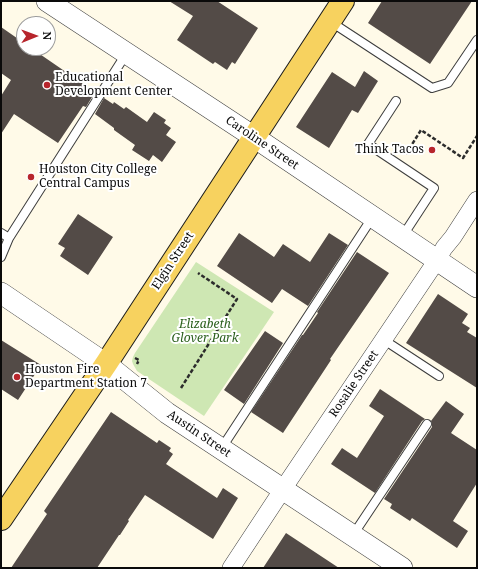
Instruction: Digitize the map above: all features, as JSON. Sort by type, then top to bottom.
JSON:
[{"type":"main road","name":"Elgin Street","points":[[1,519],[106,364],[343,1]]},
{"type":"street","name":"Caroline Street","points":[[47,1],[254,137],[477,287]]},
{"type":"street","name":"Rosalie Street","points":[[231,568],[477,200]]},
{"type":"street","name":"Austin Street","points":[[1,293],[106,364],[167,413],[402,568]]},
{"type":"lane","points":[[330,21],[432,88],[448,83],[477,40]]},
{"type":"lane","points":[[1,257],[9,238],[127,54]]},
{"type":"lane","points":[[396,101],[368,144],[434,188],[402,236]]},
{"type":"lane","points":[[221,449],[372,217]]},
{"type":"lane","points":[[1,233],[9,238]]},
{"type":"lane","points":[[384,340],[439,376]]},
{"type":"lane","points":[[353,536],[427,424]]},
{"type":"path","points":[[399,164],[421,130],[463,158],[477,136]]},
{"type":"path","points":[[181,388],[237,299],[198,273]]},
{"type":"path","points":[[135,358],[139,360]]},
{"type":"green space","name":"Elizabeth Glover Park","points":[[196,262],[274,312],[204,416],[137,371],[132,361],[135,353]]},
{"type":"building","points":[[169,1],[217,1],[258,28],[235,64],[232,62],[227,70],[215,62],[213,64],[177,40],[193,16]]},
{"type":"building","points":[[382,1],[472,1],[430,64],[368,23]]},
{"type":"building","name":"Educational Development Center","points":[[1,27],[16,37],[16,56],[43,56],[95,92],[86,107],[83,106],[58,143],[14,114],[1,134],[1,96],[11,80],[1,73]]},
{"type":"building","points":[[364,71],[378,81],[358,113],[352,110],[329,148],[296,127],[332,72],[355,87]]},
{"type":"building","points":[[104,98],[113,104],[114,102],[124,109],[126,107],[147,122],[154,112],[166,120],[164,123],[171,128],[166,135],[176,142],[162,162],[153,155],[149,161],[132,150],[135,145],[95,114]]},
{"type":"building","points":[[78,214],[113,237],[88,275],[60,256],[65,248],[58,244]]},
{"type":"building","points":[[239,233],[274,257],[283,244],[310,262],[329,233],[348,245],[308,306],[282,289],[272,303],[217,266]]},
{"type":"building","points":[[357,252],[389,273],[330,359],[331,360],[283,433],[251,412]]},
{"type":"building","points":[[438,294],[468,314],[462,323],[470,328],[467,332],[477,338],[477,388],[406,343]]},
{"type":"building","points":[[265,331],[283,343],[244,404],[224,390]]},
{"type":"building","name":"Houston Fire Department Station 7","points":[[1,340],[41,365],[18,400],[1,389]]},
{"type":"building","points":[[380,389],[425,419],[422,421],[375,493],[331,464],[342,448],[357,458],[384,416],[369,406]]},
{"type":"building","points":[[446,401],[464,414],[451,433],[477,450],[477,483],[453,521],[468,531],[457,548],[412,518],[410,521],[390,508],[392,504],[384,499],[432,427],[431,421]]},
{"type":"building","points":[[111,412],[157,443],[159,440],[171,448],[169,451],[173,454],[166,464],[217,498],[223,488],[238,498],[213,539],[145,495],[97,568],[11,568],[47,514],[44,511]]},
{"type":"building","points":[[286,533],[339,568],[263,568]]},
{"type":"place","name":"Educational Development Center","points":[[47,85]]},
{"type":"place","name":"Think Tacos","points":[[432,150]]},
{"type":"place","name":"Houston City College Central Campus","points":[[31,177]]},
{"type":"place","name":"Houston Fire Department Station 7","points":[[17,377]]}]
